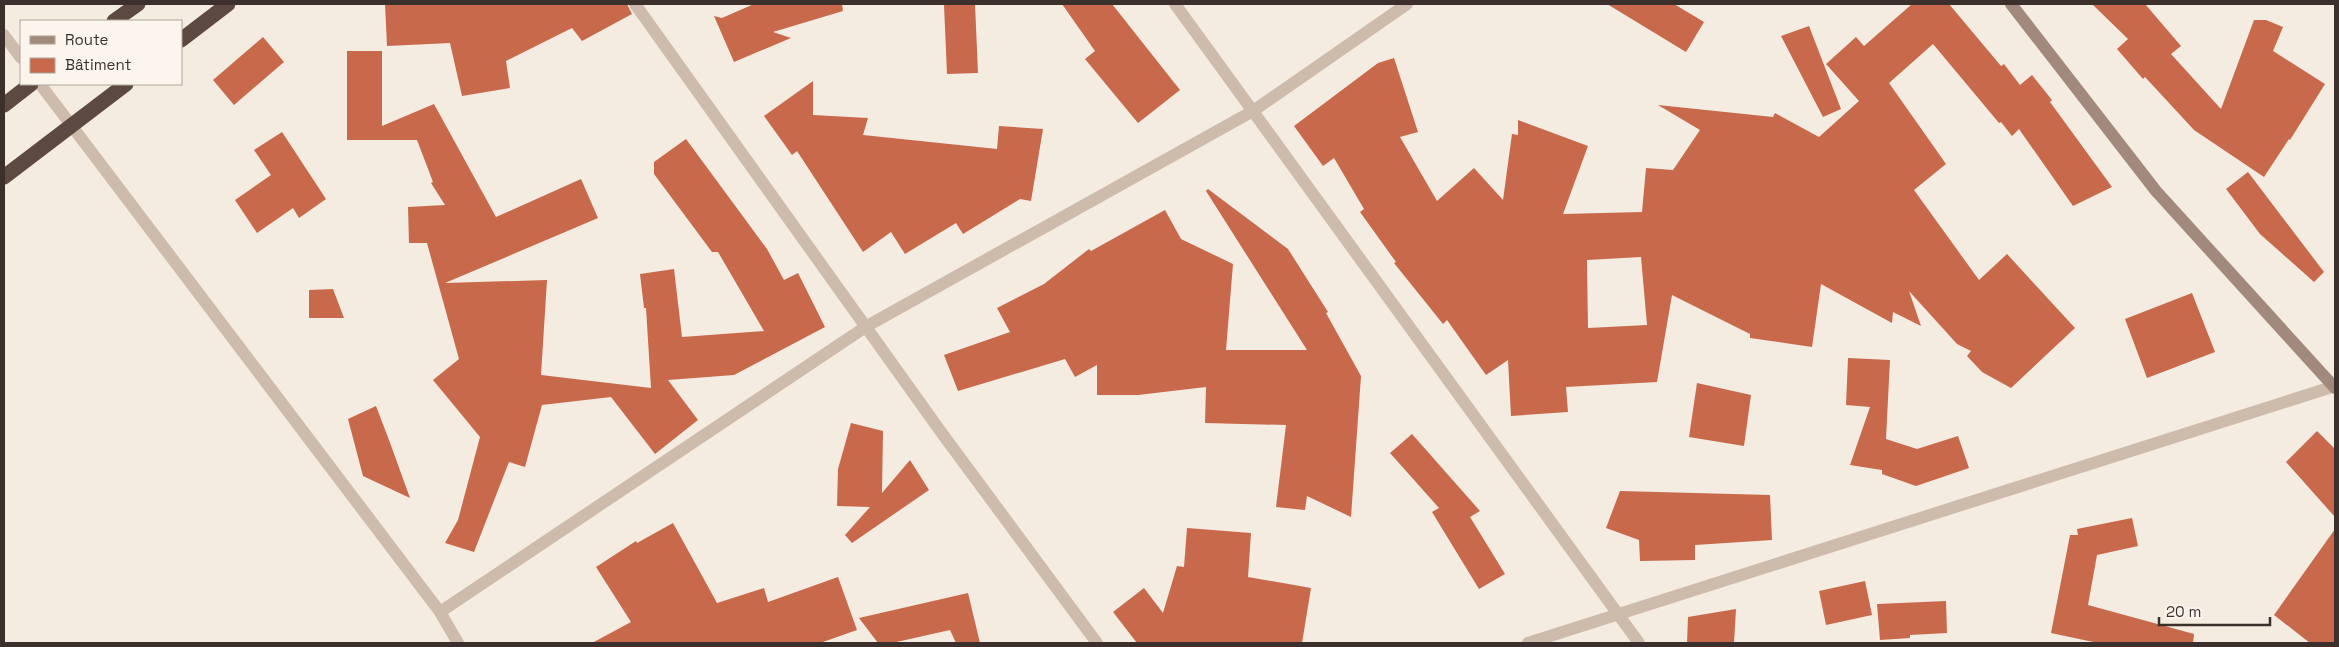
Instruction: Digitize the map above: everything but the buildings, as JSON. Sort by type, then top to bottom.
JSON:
[{"type":"highway","points":[[115,20],[138,4]]},
{"type":"highway","points":[[182,39],[228,4]]},
{"type":"highway","points":[[4,104],[30,85]]},
{"type":"highway","points":[[4,177],[125,85]]},
{"type":"street","points":[[636,4],[941,432],[1097,643]]},
{"type":"street","points":[[1175,4],[1639,643]]},
{"type":"street","points":[[440,612],[867,326],[1253,111],[1407,4]]},
{"type":"street","points":[[1528,643],[2335,387],[2156,191],[2011,4]]},
{"type":"street","points":[[4,35],[20,57]]},
{"type":"street","points":[[41,85],[440,612],[458,643]]}]
